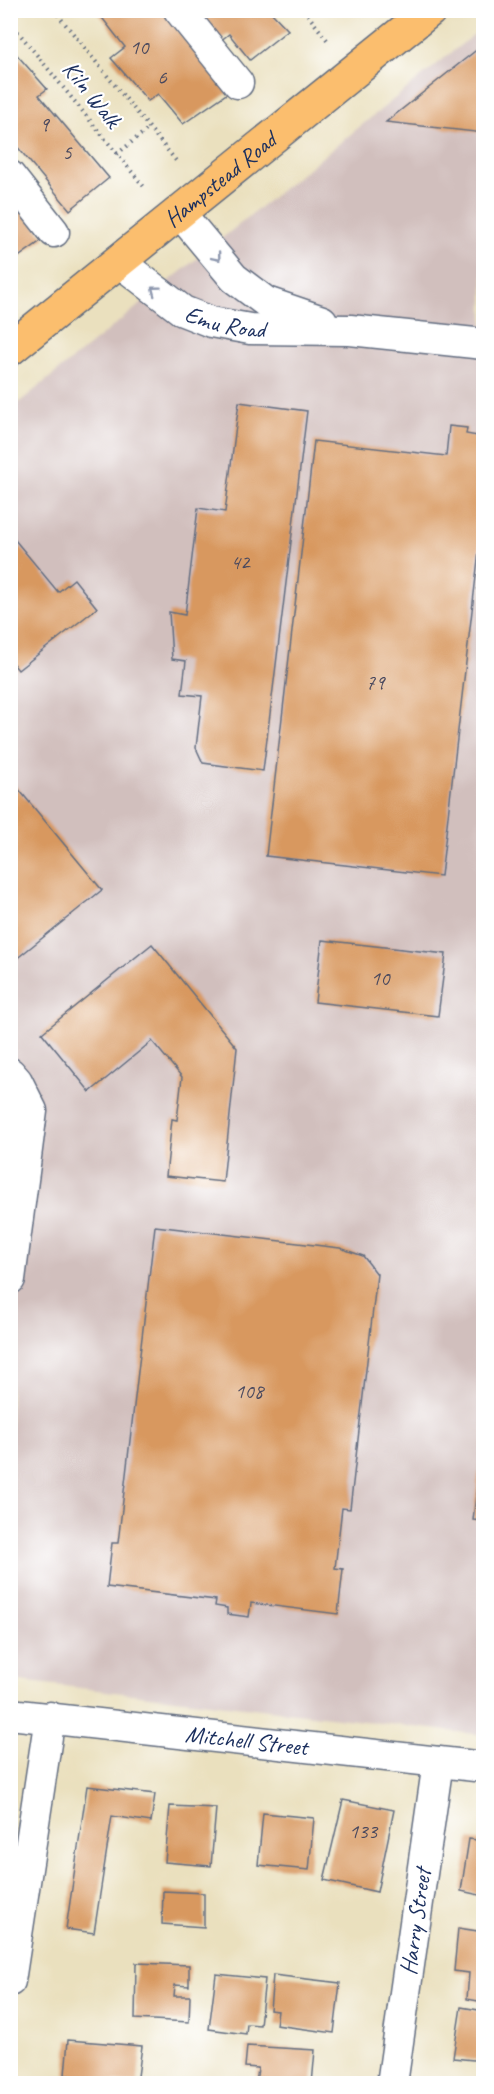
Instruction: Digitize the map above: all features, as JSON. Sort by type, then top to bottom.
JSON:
[{"type":"main road","name":"Hampstead Road","points":[[10,349],[430,10]]},
{"type":"street","points":[[179,10],[238,83]]},
{"type":"street","points":[[10,176],[54,232]]},
{"type":"street","name":"Emu Road","points":[[179,212],[234,278],[266,302],[350,330]]},
{"type":"street","name":"Emu Road","points":[[117,261],[183,311],[211,322],[250,329],[350,330],[483,344]]},
{"type":"street","points":[[10,1073],[17,1080],[32,1111],[10,1279]]},
{"type":"street","name":"Mitchell Street","points":[[10,1714],[483,1767]]},
{"type":"street","points":[[10,1981],[50,1718]]},
{"type":"street","name":"Harry Street","points":[[392,2084],[438,1762]]},
{"type":"path","name":"Kiln Walk","points":[[54,10],[177,162]]},
{"type":"path","points":[[304,10],[328,40]]},
{"type":"path","name":"Kiln Walk","points":[[10,22],[145,188]]},
{"type":"path","points":[[117,154],[150,128]]},
{"type":"shaded area","points":[[483,27],[483,1735],[11,1680],[11,409]]},
{"type":"building","points":[[96,10],[162,10],[229,92],[183,124],[158,94],[148,101],[111,58],[125,47]]},
{"type":"building","points":[[196,10],[269,10],[288,30],[250,60],[229,34],[220,41]]},
{"type":"building","points":[[484,44],[484,133],[386,122]]},
{"type":"building","points":[[10,47],[47,89],[39,95],[109,178],[70,210],[10,138]]},
{"type":"building","points":[[10,194],[45,238],[10,263]]},
{"type":"building","points":[[239,402],[307,411],[263,771],[203,763],[196,748],[202,696],[182,694],[186,661],[172,659],[169,612],[185,615],[198,508],[225,512]]},
{"type":"building","points":[[449,426],[467,428],[466,434],[477,436],[478,430],[484,430],[484,508],[441,876],[266,856],[314,441],[446,456]]},
{"type":"building","points":[[10,534],[58,592],[74,579],[97,608],[18,670],[10,660]]},
{"type":"building","points":[[16,786],[102,890],[10,964],[10,790]]},
{"type":"building","points":[[322,940],[446,954],[438,1016],[315,1002]]},
{"type":"building","points":[[152,944],[237,1048],[223,1182],[166,1176],[172,1119],[177,1120],[182,1077],[152,1041],[90,1092],[42,1033]]},
{"type":"building","points":[[155,1226],[340,1248],[363,1256],[377,1274],[350,1509],[342,1508],[335,1568],[343,1569],[338,1614],[251,1603],[249,1617],[227,1614],[227,1608],[215,1606],[216,1600],[107,1587],[112,1543],[118,1543]]},
{"type":"building","points":[[482,1443],[484,1443],[484,1521],[473,1520]]},
{"type":"building","points":[[87,1786],[155,1794],[151,1822],[112,1816],[94,1933],[66,1929]]},
{"type":"building","points":[[343,1800],[394,1810],[377,1892],[324,1880]]},
{"type":"building","points":[[170,1806],[216,1808],[211,1866],[165,1862]]},
{"type":"building","points":[[263,1813],[314,1818],[309,1870],[258,1865]]},
{"type":"building","points":[[469,1839],[484,1841],[484,1896],[461,1891]]},
{"type":"building","points":[[163,1891],[204,1893],[204,1927],[162,1924]]},
{"type":"building","points":[[458,1928],[484,1932],[484,2002],[467,1999],[469,1973],[454,1971]]},
{"type":"building","points":[[136,1963],[189,1965],[189,1986],[175,1985],[174,1996],[190,1996],[189,2022],[135,2019]]},
{"type":"building","points":[[216,1974],[265,1979],[260,2025],[247,2024],[246,2034],[209,2029]]},
{"type":"building","points":[[273,1975],[340,1983],[334,2033],[276,2025],[278,2011],[270,2010]]},
{"type":"building","points":[[461,2007],[484,2011],[484,2061],[453,2058]]},
{"type":"building","points":[[68,2040],[142,2046],[137,2084],[65,2075]]},
{"type":"building","points":[[247,2046],[315,2050],[312,2084],[256,2084],[258,2068],[245,2067]]}]
